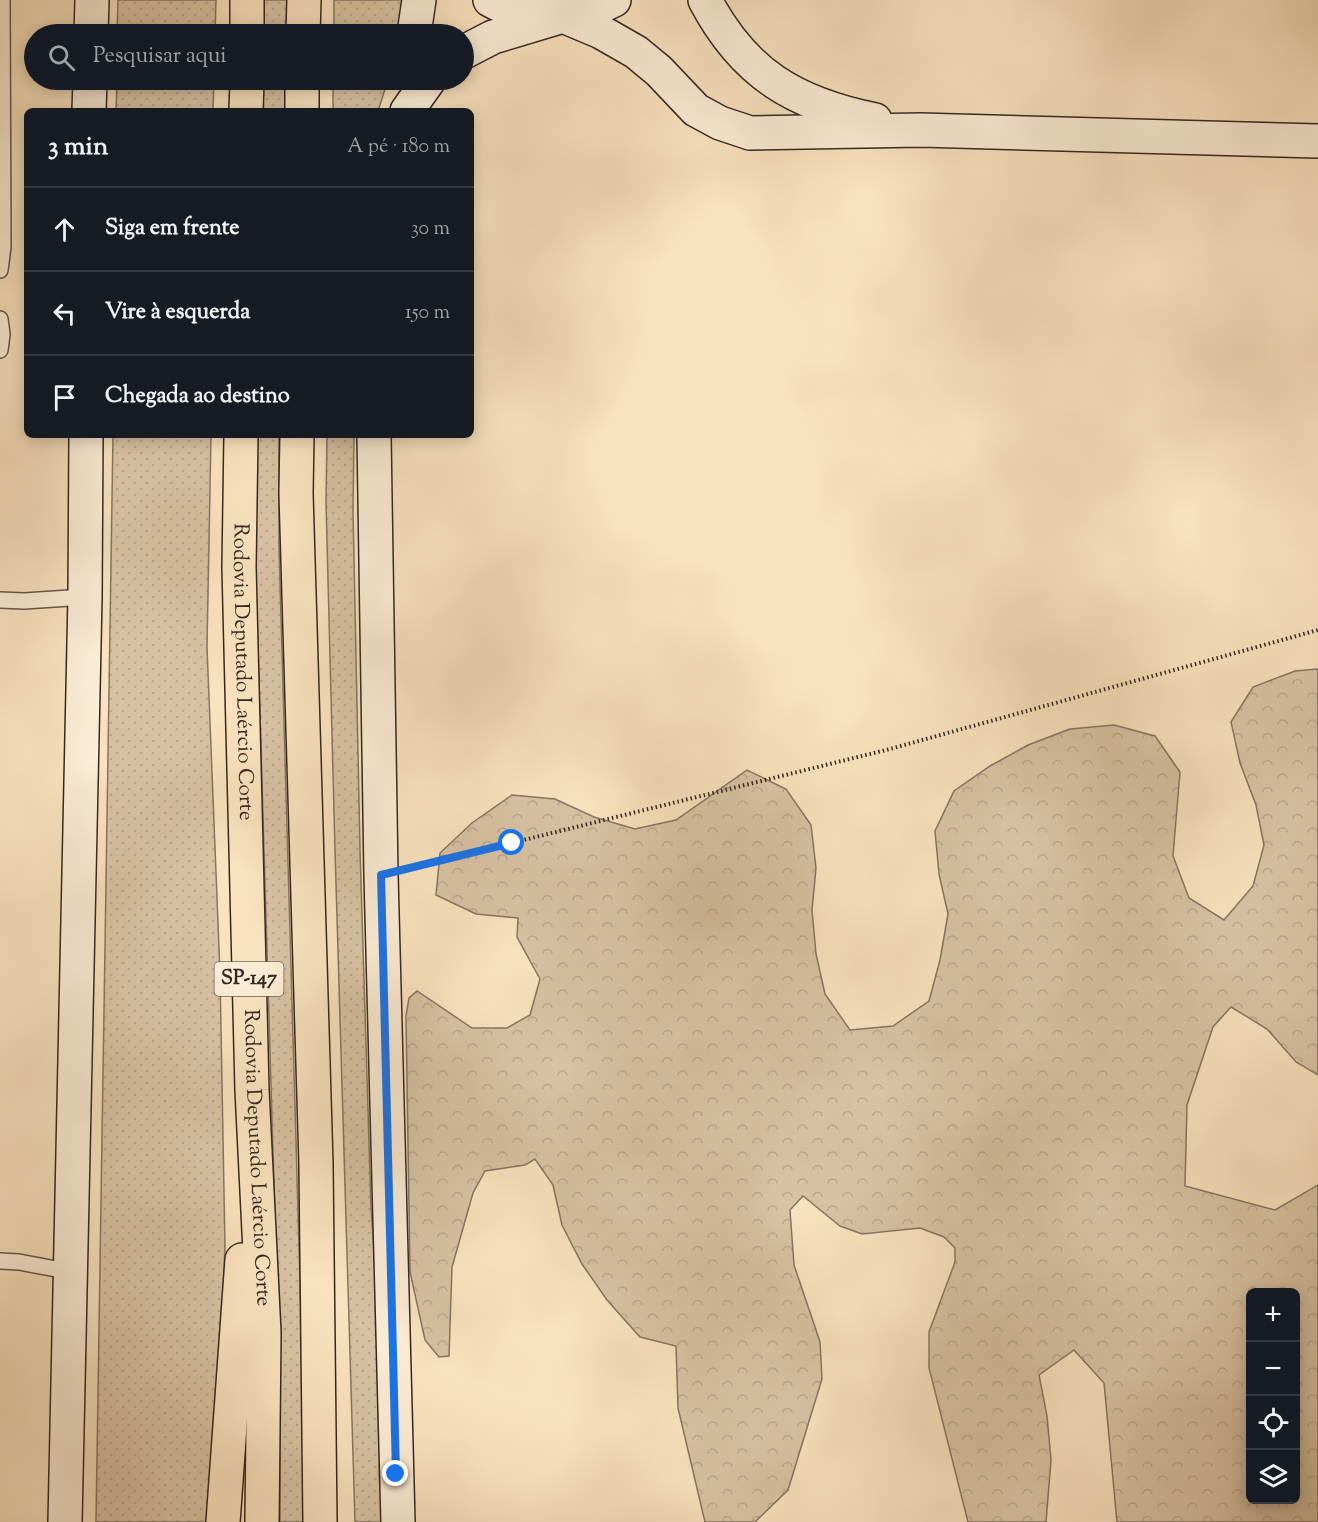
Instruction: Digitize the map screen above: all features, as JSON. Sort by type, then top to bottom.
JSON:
[{"type":"highway","points":[[247,24],[248,0]]},
{"type":"highway","points":[[303,24],[304,0]]},
{"type":"highway","points":[[246,108],[247,90]]},
{"type":"highway","points":[[302,90],[302,108]]},
{"type":"highway","name":"Rodovia Deputado Laércio Corte","points":[[241,438],[239,567],[252,1090],[264,1333],[262,1522]]},
{"type":"highway","name":"SP-147","points":[[297,438],[296,505],[316,1164],[320,1522]]},
{"type":"highway","points":[[223,1522],[252,1090]]},
{"type":"highway","points":[[316,1164],[342,1522]]},
{"type":"street","points":[[91,24],[92,0]]},
{"type":"street","points":[[415,24],[419,0]]},
{"type":"street","points":[[490,0],[520,12],[541,16],[563,16],[601,32],[636,52],[696,110],[720,123],[750,133],[921,130],[1318,141]]},
{"type":"street","points":[[474,47],[493,37],[598,8],[614,0]]},
{"type":"street","points":[[705,0],[734,45],[764,75],[794,94],[852,116],[921,130]]},
{"type":"street","points":[[89,108],[90,90]]},
{"type":"street","points":[[395,108],[400,90]]},
{"type":"street","points":[[409,108],[422,90]]},
{"type":"street","points":[[66,1522],[85,597],[86,438]]},
{"type":"street","points":[[374,438],[381,875],[398,1522]]},
{"type":"lane","points":[[0,270],[2,246],[2,0]]},
{"type":"lane","points":[[0,319],[2,334],[0,350]]},
{"type":"lane","points":[[0,600],[24,601],[85,597]]},
{"type":"lane","points":[[0,1261],[72,1272]]},
{"type":"path","points":[[381,875],[890,748],[1318,630]]},
{"type":"green space","points":[[118,0],[216,0],[215,24],[117,24]]},
{"type":"green space","points":[[264,0],[287,0],[286,24],[263,24]]},
{"type":"green space","points":[[334,0],[407,0],[403,24],[334,24]]},
{"type":"green space","points":[[117,90],[214,90],[213,108],[116,108]]},
{"type":"green space","points":[[261,90],[286,90],[285,108],[261,108]]},
{"type":"green space","points":[[333,90],[385,90],[379,108],[333,108]]},
{"type":"green space","points":[[113,438],[211,438],[207,647],[220,973],[225,1248],[211,1522],[96,1522]]},
{"type":"green space","points":[[257,438],[279,438],[279,547],[303,1386],[303,1522],[280,1522],[280,1389],[255,546]]},
{"type":"green space","points":[[327,438],[354,438],[353,511],[360,850],[371,1207],[384,1402],[383,1522],[355,1522],[326,502]]},
{"type":"green space","points":[[1318,669],[1318,1075],[1296,1062],[1267,1029],[1231,1007],[1213,1027],[1187,1105],[1185,1186],[1275,1210],[1318,1185],[1318,1522],[1117,1522],[1104,1383],[1074,1350],[1039,1375],[1047,1416],[1051,1460],[1046,1522],[968,1522],[929,1368],[929,1332],[955,1262],[955,1248],[944,1237],[920,1228],[862,1234],[840,1226],[803,1196],[790,1210],[794,1265],[820,1342],[822,1379],[788,1490],[755,1522],[705,1522],[678,1408],[676,1346],[640,1337],[607,1300],[582,1264],[562,1225],[553,1185],[535,1159],[525,1165],[485,1171],[473,1193],[452,1267],[449,1356],[439,1357],[425,1340],[410,1272],[406,1016],[409,998],[417,991],[472,1028],[507,1028],[530,1015],[540,979],[517,937],[518,918],[476,914],[436,895],[440,853],[472,823],[512,795],[555,799],[594,817],[635,829],[676,820],[747,770],[786,789],[811,825],[816,868],[812,910],[816,954],[825,994],[850,1030],[893,1026],[929,1001],[940,960],[948,914],[939,874],[935,831],[954,791],[990,766],[1028,745],[1070,729],[1114,725],[1155,736],[1180,772],[1173,856],[1189,898],[1224,920],[1253,886],[1264,845],[1256,805],[1240,763],[1231,722],[1253,687],[1295,671]]},
{"type":"route","points":[[396,1474],[381,875],[512,843]]}]
